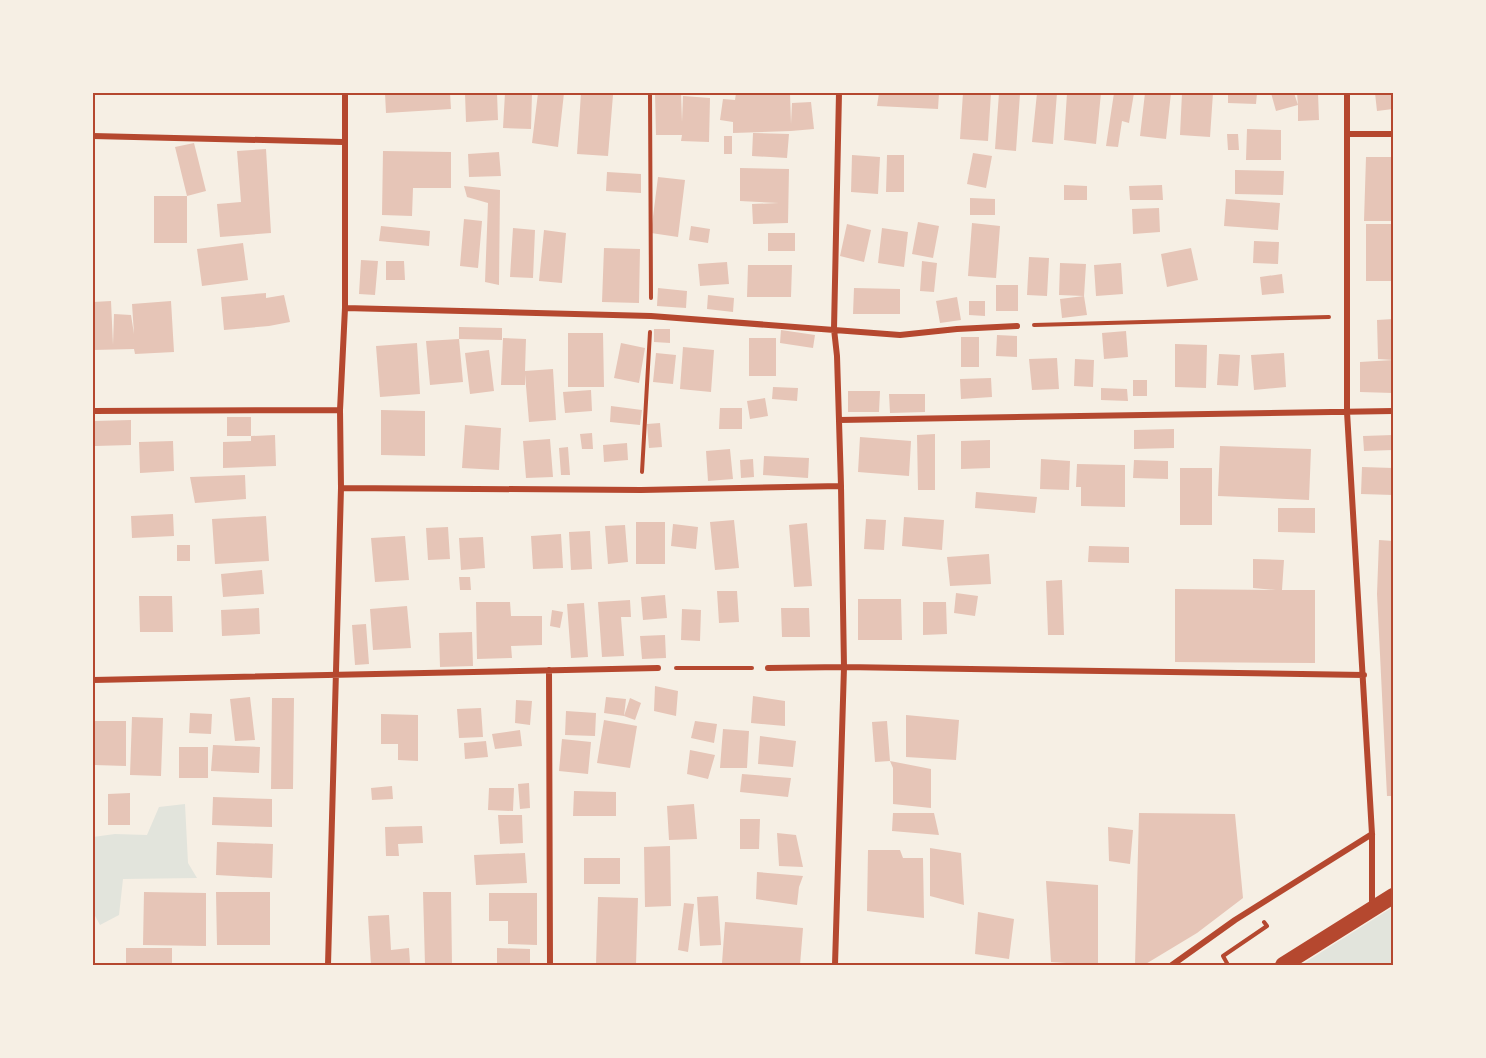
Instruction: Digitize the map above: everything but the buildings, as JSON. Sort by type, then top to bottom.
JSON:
[{"type":"highway","points":[[1283,965],[1393,896]]},
{"type":"street","points":[[328,965],[341,488],[340,410],[345,308],[345,93]]},
{"type":"street","points":[[835,965],[844,667],[841,486],[834,329],[838,93]]},
{"type":"street","points":[[1347,93],[1347,412],[1372,834],[1371,910]]},
{"type":"street","points":[[1348,134],[1393,134]]},
{"type":"street","points":[[93,136],[344,142]]},
{"type":"street","points":[[345,308],[651,316],[900,334],[1017,326]]},
{"type":"street","points":[[93,411],[340,410]]},
{"type":"street","points":[[839,420],[1393,411]]},
{"type":"street","points":[[341,488],[641,490],[841,486]]},
{"type":"street","points":[[768,668],[844,667],[1364,675]]},
{"type":"street","points":[[93,680],[658,669]]},
{"type":"street","points":[[549,670],[550,965]]},
{"type":"street","points":[[1172,965],[1236,920],[1372,834]]},
{"type":"path","points":[[641,490],[651,316],[650,93]]},
{"type":"path","points":[[1017,326],[1348,316]]},
{"type":"path","points":[[658,669],[768,668]]},
{"type":"shaded area","points":[[185,804],[188,863],[197,878],[123,879],[119,915],[100,925],[93,912],[93,837],[115,834],[147,835],[159,807]]},
{"type":"shaded area","points":[[1393,907],[1393,965],[1301,965]]}]
